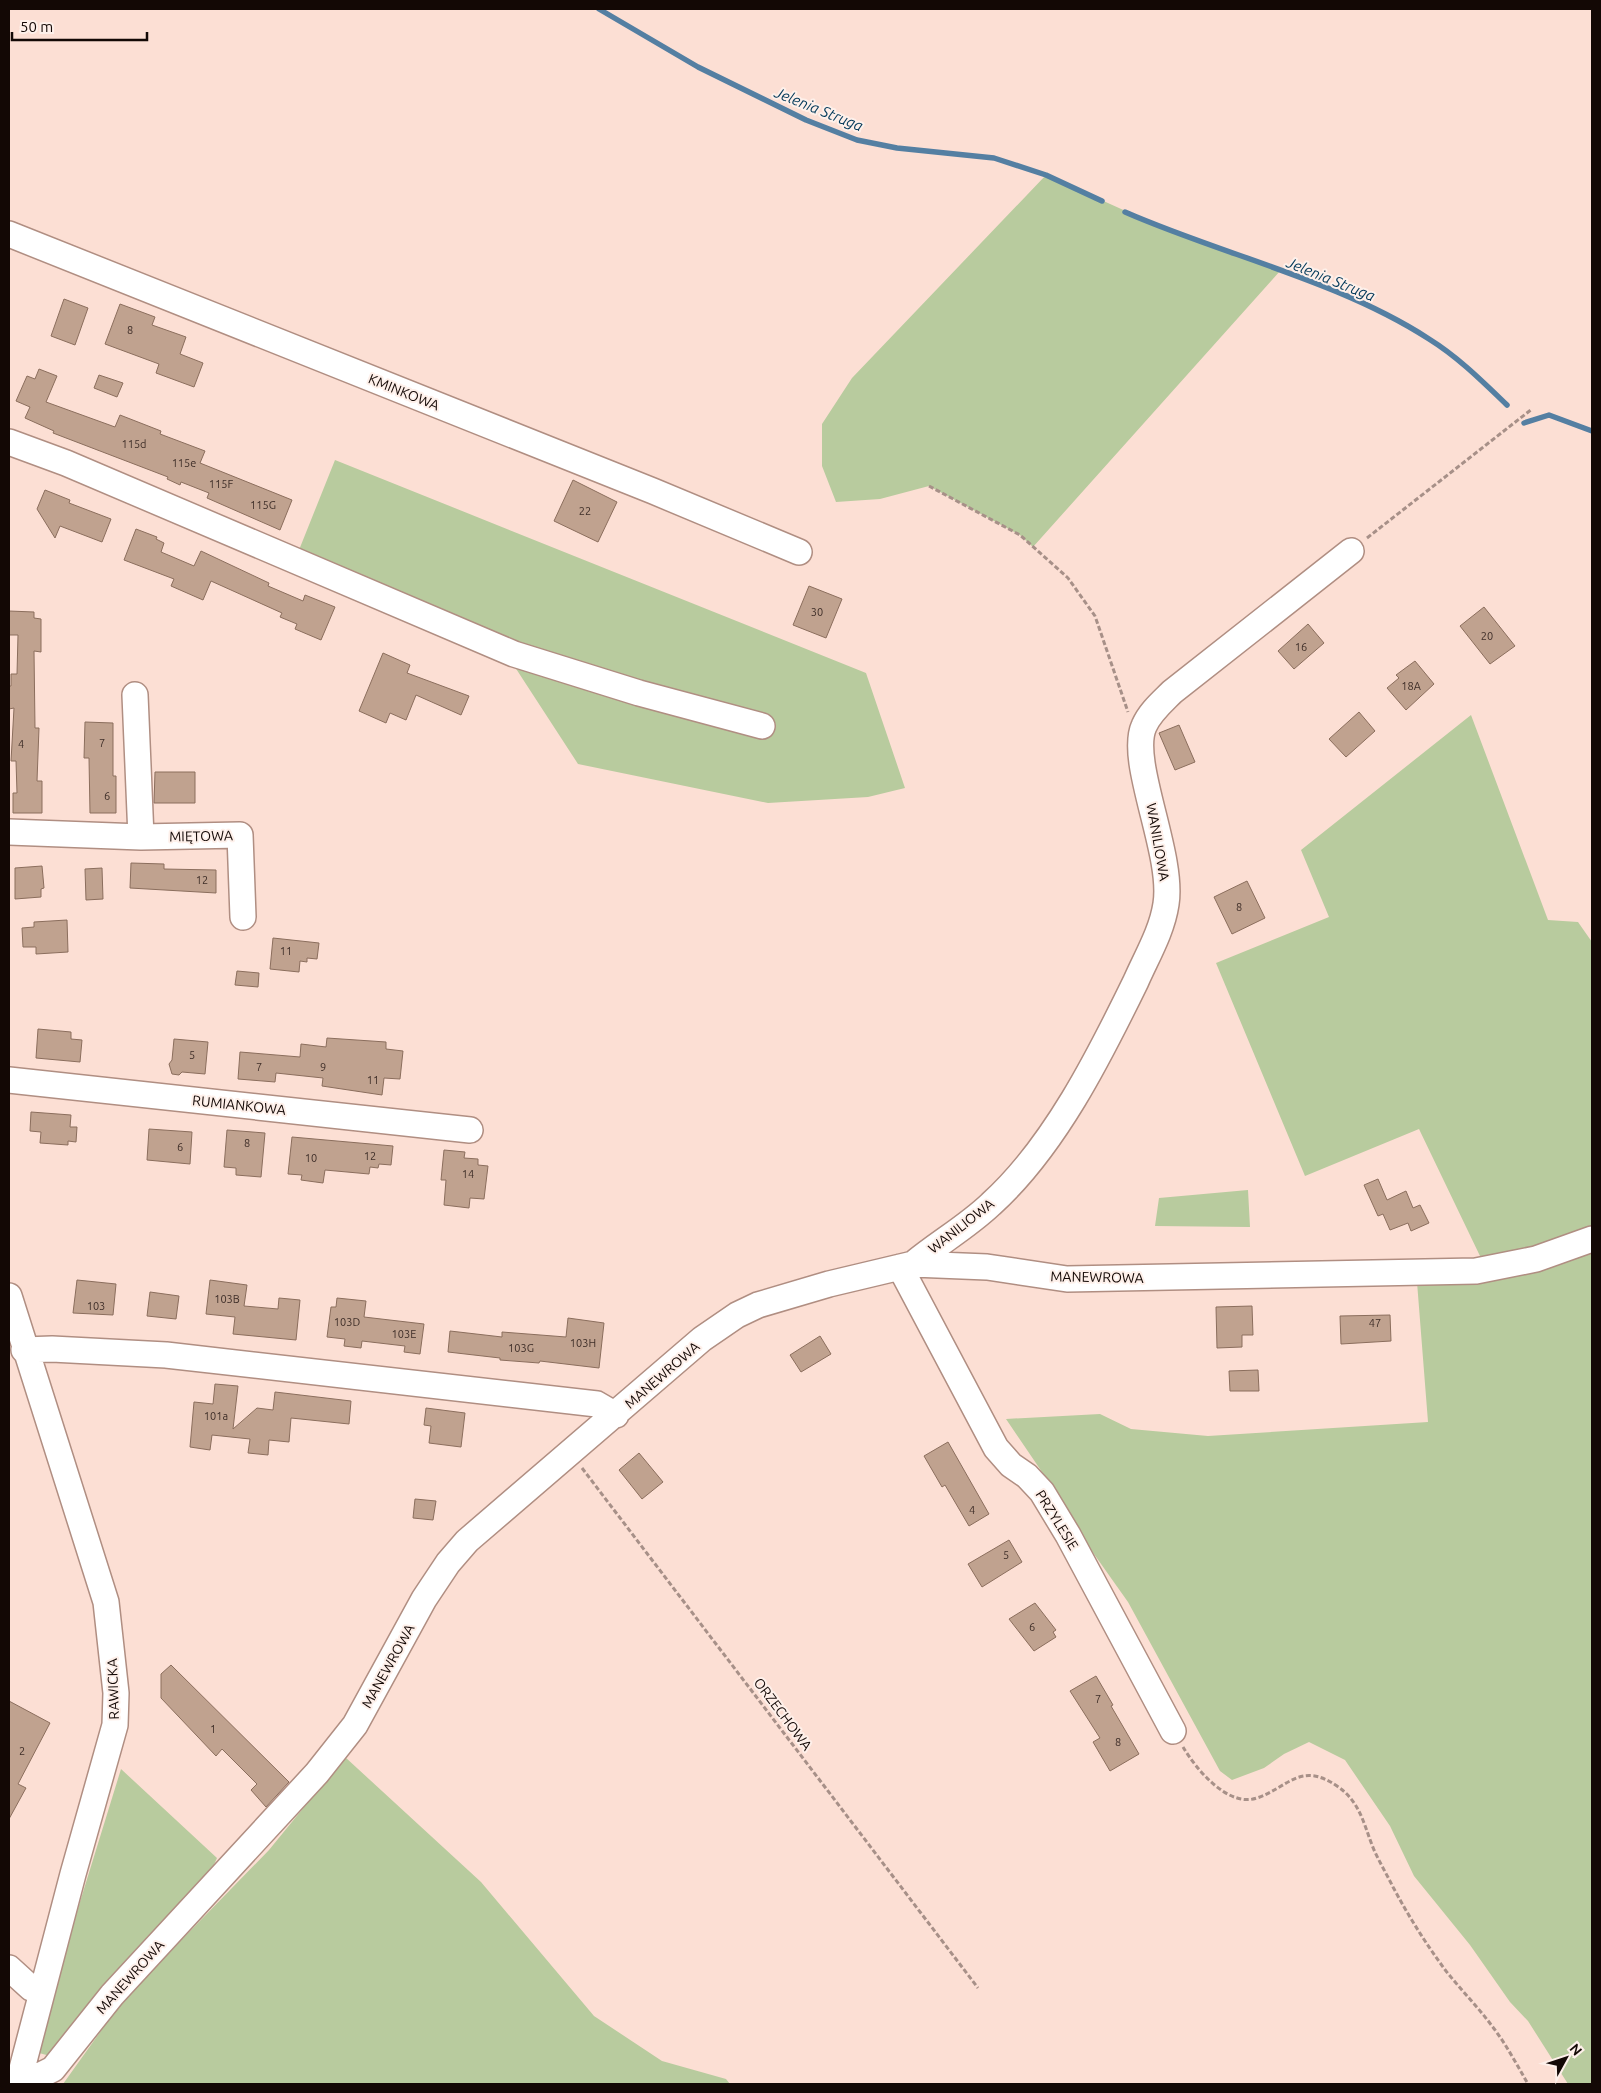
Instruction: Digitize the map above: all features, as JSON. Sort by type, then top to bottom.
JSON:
[{"type":"street","name":"KMINKOWA","points":[[9,234],[653,491],[799,552]]},
{"type":"street","points":[[9,442],[66,462],[514,654],[639,693],[762,726]]},
{"type":"street","name":"WANILIOWA","points":[[907,1266],[991,1204],[1029,1163],[1077,1091],[1125,1004],[1154,942],[1166,903],[1167,883],[1160,840],[1139,746],[1147,720],[1157,706],[1172,692],[1351,551]]},
{"type":"street","points":[[135,695],[141,837]]},
{"type":"street","name":"MIĘTOWA","points":[[9,832],[141,837],[240,835],[242,917]]},
{"type":"street","name":"RUMIANKOWA","points":[[9,1080],[470,1130]]},
{"type":"street","name":"MANEWROWA","points":[[19,2080],[37,2077],[53,2069],[112,1995],[317,1773],[355,1725],[424,1600],[448,1563],[477,1531],[616,1415],[702,1339],[737,1315],[758,1305],[829,1284],[907,1266],[987,1267],[1067,1279],[1476,1271],[1536,1259],[1592,1239]]},
{"type":"street","name":"PRZYLESIE","points":[[907,1266],[996,1448],[1011,1465],[1027,1476],[1046,1499],[1068,1535],[1173,1731]]},
{"type":"street","name":"RAWICKA","points":[[9,1296],[24,1350],[106,1602],[116,1693],[114,1725],[19,2080]]},
{"type":"street","points":[[24,1350],[52,1349],[176,1356],[597,1404],[616,1415]]},
{"type":"street","points":[[9,1968],[31,1988],[42,1992]]},
{"type":"path","points":[[1351,551],[1532,409]]},
{"type":"path","points":[[929,486],[1020,535],[1068,578],[1096,616],[1139,746]]},
{"type":"path","name":"ORZECHOWA","points":[[571,1453],[978,1988]]},
{"type":"path","points":[[1173,1731],[1200,1772],[1214,1785],[1229,1794],[1255,1799],[1287,1781],[1308,1776],[1327,1780],[1347,1794],[1360,1810],[1374,1850],[1412,1922],[1446,1971],[1493,2028],[1528,2084]]},
{"type":"green space","points":[[1046,175],[1172,232],[1280,271],[1033,547],[1020,535],[929,486],[880,499],[836,502],[822,466],[822,424],[852,378]]},
{"type":"green space","points":[[335,460],[866,673],[905,788],[868,797],[768,803],[578,764],[511,661],[295,560]]},
{"type":"green space","points":[[1471,715],[1548,920],[1578,922],[1592,942],[1592,2084],[1568,2084],[1528,2021],[1510,2002],[1470,1945],[1414,1876],[1390,1826],[1345,1760],[1309,1742],[1284,1754],[1264,1768],[1232,1780],[1220,1771],[1128,1602],[1072,1523],[1059,1497],[1006,1419],[1100,1414],[1131,1429],[1208,1436],[1428,1422],[1417,1282],[1487,1279],[1480,1256],[1419,1129],[1305,1176],[1216,963],[1329,917],[1301,850]]},
{"type":"green space","points":[[1248,1190],[1250,1227],[1155,1226],[1159,1198]]},
{"type":"green space","points":[[345,1757],[481,1882],[594,2016],[662,2061],[726,2079],[730,2084],[63,2084],[123,2000],[269,1850]]},
{"type":"green space","points":[[121,1769],[217,1858],[207,1880],[54,2057],[39,2053],[71,1931]]},
{"type":"building","points":[[64,299],[88,308],[75,345],[51,336]]},
{"type":"building","points":[[120,304],[155,317],[152,325],[186,337],[180,354],[203,363],[194,387],[156,373],[159,364],[105,344]]},
{"type":"building","points":[[39,369],[57,376],[46,402],[115,427],[120,415],[161,431],[160,434],[205,451],[200,463],[292,500],[280,530],[207,498],[209,493],[181,482],[180,485],[167,479],[168,477],[53,433],[54,431],[25,418],[30,407],[16,401],[27,376],[35,379]]},
{"type":"building","points":[[99,375],[123,383],[117,397],[94,388]]},
{"type":"building","points":[[573,480],[617,502],[598,542],[554,521]]},
{"type":"building","points":[[45,490],[70,500],[69,503],[111,519],[102,542],[60,526],[55,538],[37,509]]},
{"type":"building","points":[[136,529],[157,537],[156,539],[164,543],[161,552],[194,566],[201,551],[269,583],[268,586],[303,601],[305,595],[335,607],[321,640],[295,629],[297,624],[280,617],[282,613],[211,581],[203,600],[171,586],[174,579],[124,560]]},
{"type":"building","points":[[809,586],[842,599],[826,638],[793,625]]},
{"type":"building","points":[[1484,607],[1515,646],[1490,664],[1460,626]]},
{"type":"building","points":[[9,611],[34,612],[34,618],[41,619],[41,652],[34,651],[35,728],[39,728],[37,781],[42,781],[42,813],[13,813],[13,793],[17,793],[16,761],[11,761],[14,708],[9,709],[9,686],[11,686],[11,674],[17,674],[18,635],[9,635]]},
{"type":"building","points":[[1308,624],[1324,643],[1294,669],[1278,651]]},
{"type":"building","points":[[383,653],[410,665],[407,673],[469,696],[461,715],[416,695],[406,720],[390,713],[386,723],[359,711]]},
{"type":"building","points":[[1415,661],[1434,684],[1406,710],[1387,688],[1399,678],[1396,675]]},
{"type":"building","points":[[1359,712],[1375,731],[1346,757],[1329,739]]},
{"type":"building","points":[[85,722],[113,723],[113,776],[116,776],[116,813],[90,813],[89,758],[84,758]]},
{"type":"building","points":[[1179,725],[1195,762],[1175,770],[1159,733]]},
{"type":"building","points":[[155,772],[195,772],[195,803],[154,803]]},
{"type":"building","points":[[131,863],[164,864],[164,869],[216,870],[216,893],[130,888]]},
{"type":"building","points":[[42,866],[44,888],[41,889],[41,897],[15,899],[15,868]]},
{"type":"building","points":[[102,868],[103,899],[86,900],[85,869]]},
{"type":"building","points":[[1247,881],[1265,918],[1232,934],[1214,897]]},
{"type":"building","points":[[67,920],[68,952],[36,954],[36,947],[23,947],[22,928],[34,927],[34,922]]},
{"type":"building","points":[[273,938],[319,943],[317,959],[307,958],[307,962],[300,961],[299,972],[270,969]]},
{"type":"building","points":[[237,971],[259,973],[258,987],[235,985]]},
{"type":"building","points":[[38,1029],[71,1032],[71,1039],[82,1040],[80,1062],[36,1058]]},
{"type":"building","points":[[327,1038],[386,1042],[386,1049],[403,1051],[400,1079],[384,1078],[382,1095],[322,1086],[323,1078],[276,1073],[275,1082],[238,1079],[240,1052],[300,1057],[301,1044],[326,1047]]},
{"type":"building","points":[[174,1039],[208,1042],[205,1074],[182,1072],[179,1075],[172,1074],[169,1064],[172,1060]]},
{"type":"building","points":[[31,1112],[71,1115],[70,1127],[77,1127],[76,1142],[68,1141],[68,1145],[40,1143],[41,1132],[30,1131]]},
{"type":"building","points":[[149,1129],[192,1132],[190,1164],[147,1160]]},
{"type":"building","points":[[227,1130],[265,1133],[261,1177],[236,1175],[236,1168],[224,1167]]},
{"type":"building","points":[[292,1137],[393,1146],[391,1165],[379,1164],[378,1168],[370,1167],[369,1174],[325,1170],[323,1183],[301,1180],[302,1175],[288,1174]]},
{"type":"building","points":[[444,1150],[465,1152],[464,1158],[478,1159],[478,1165],[488,1166],[484,1199],[470,1198],[469,1208],[444,1205],[446,1180],[441,1180]]},
{"type":"building","points":[[1378,1179],[1387,1200],[1406,1191],[1413,1208],[1420,1205],[1429,1223],[1411,1231],[1408,1223],[1390,1230],[1383,1214],[1378,1216],[1364,1185]]},
{"type":"building","points":[[77,1280],[116,1284],[113,1315],[73,1313]]},
{"type":"building","points":[[210,1280],[247,1285],[244,1306],[278,1309],[279,1298],[300,1300],[296,1340],[233,1334],[235,1317],[206,1314]]},
{"type":"building","points":[[150,1292],[179,1296],[176,1319],[147,1316]]},
{"type":"building","points":[[337,1298],[366,1301],[364,1317],[424,1324],[420,1354],[404,1352],[405,1346],[362,1341],[361,1348],[344,1346],[345,1339],[327,1337],[331,1307],[336,1307]]},
{"type":"building","points":[[1252,1306],[1253,1335],[1242,1335],[1242,1347],[1217,1348],[1216,1307]]},
{"type":"building","points":[[1390,1315],[1391,1341],[1341,1344],[1340,1316]]},
{"type":"building","points":[[568,1318],[604,1323],[599,1368],[540,1361],[539,1363],[500,1360],[500,1358],[448,1352],[450,1331],[502,1337],[502,1332],[566,1337]]},
{"type":"building","points":[[820,1336],[831,1354],[801,1372],[790,1355]]},
{"type":"building","points":[[1258,1370],[1259,1391],[1230,1391],[1229,1371]]},
{"type":"building","points":[[215,1384],[238,1386],[233,1429],[257,1408],[273,1410],[275,1392],[351,1401],[349,1424],[291,1418],[289,1442],[269,1440],[268,1455],[248,1453],[250,1439],[212,1435],[210,1450],[190,1447],[194,1402],[213,1404]]},
{"type":"building","points":[[426,1408],[465,1413],[461,1447],[429,1443],[431,1426],[424,1425]]},
{"type":"building","points":[[948,1442],[989,1514],[969,1526],[945,1485],[942,1487],[924,1456]]},
{"type":"building","points":[[639,1453],[663,1482],[642,1499],[619,1470]]},
{"type":"building","points":[[415,1499],[436,1501],[433,1520],[413,1518]]},
{"type":"building","points":[[1009,1540],[1022,1562],[982,1587],[968,1564]]},
{"type":"building","points":[[1035,1603],[1056,1630],[1053,1632],[1056,1637],[1034,1651],[1009,1619]]},
{"type":"building","points":[[171,1665],[289,1782],[266,1807],[251,1790],[257,1784],[222,1749],[216,1756],[161,1698],[161,1674]]},
{"type":"building","points":[[1096,1676],[1139,1754],[1110,1771],[1093,1742],[1100,1738],[1070,1691]]},
{"type":"building","points":[[9,1701],[50,1723],[18,1784],[26,1788],[9,1819]]},
{"type":"waterway","name":"Jelenia Struga","points":[[599,9],[698,67],[806,120],[857,140],[897,148],[994,158],[1046,175],[1102,201]]},
{"type":"waterway","name":"Jelenia Struga","points":[[1125,212],[1320,285],[1394,319],[1429,339],[1450,354],[1507,405]]},
{"type":"waterway","name":"Jelenia Struga","points":[[1524,423],[1549,415],[1592,431]]}]
